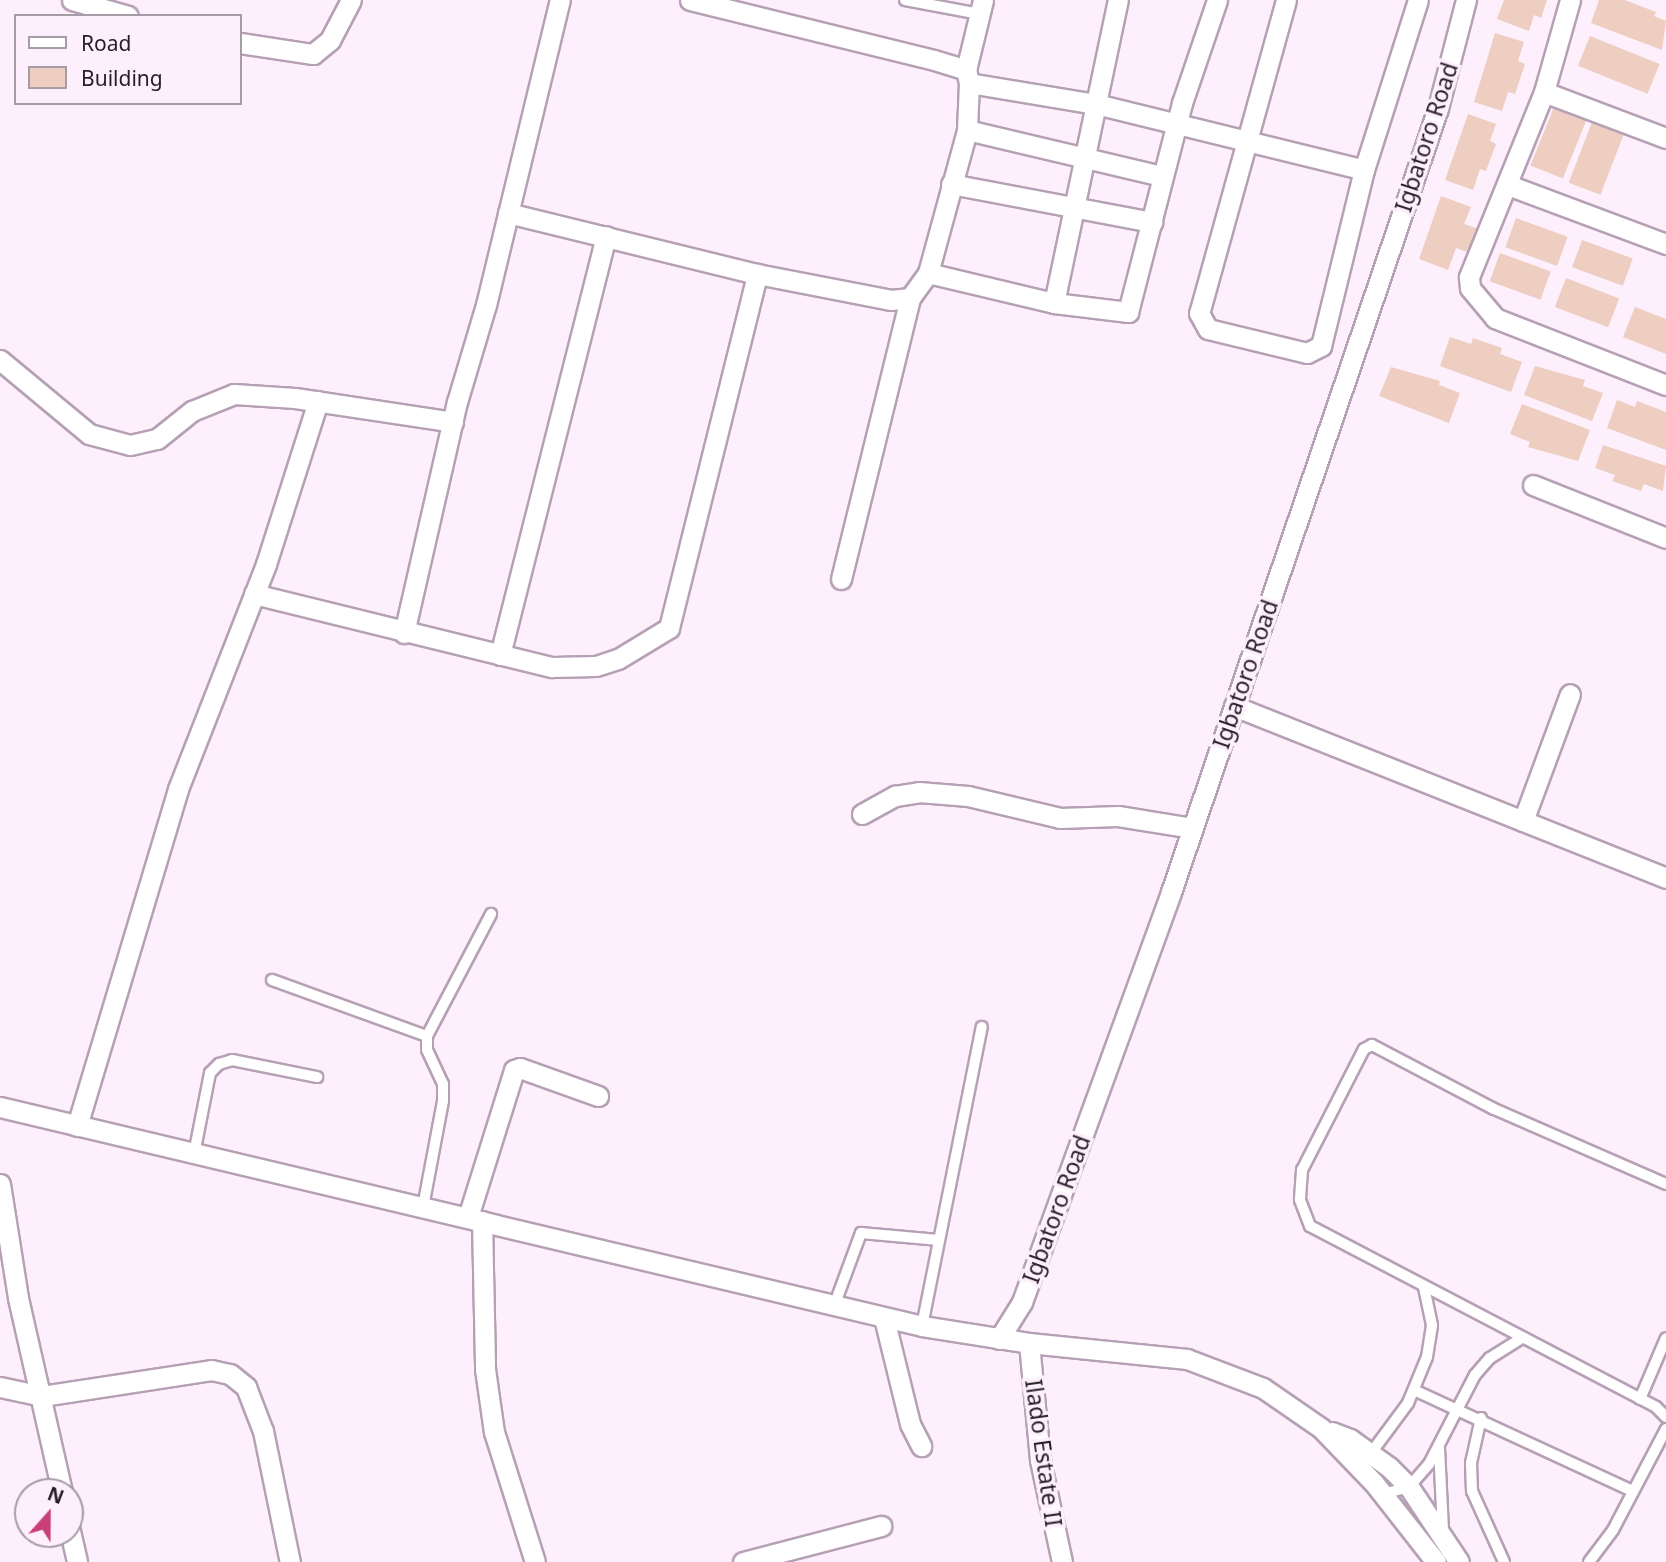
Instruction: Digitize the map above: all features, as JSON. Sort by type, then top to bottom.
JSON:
[{"type":"street","points":[[72,0],[121,14]]},
{"type":"street","points":[[242,43],[313,54],[330,40],[351,0]]},
{"type":"street","points":[[690,0],[967,76],[1246,138],[1364,170]]},
{"type":"street","points":[[1054,303],[1072,204],[1118,0]]},
{"type":"street","points":[[928,273],[1054,303],[1128,312],[1162,176],[1217,0]]},
{"type":"street","points":[[1286,0],[1199,313],[1208,329],[1307,353],[1321,346],[1364,170],[1418,0]]},
{"type":"street","name":"Igbatoro Road","points":[[999,1339],[1022,1301],[1193,828],[1437,108],[1466,0]]},
{"type":"street","points":[[1570,0],[1544,92],[1469,277],[1477,302],[1495,318],[1666,385]]},
{"type":"street","points":[[404,633],[453,422],[562,2]]},
{"type":"street","points":[[841,579],[910,298],[928,273],[967,130],[967,76],[982,7]]},
{"type":"street","points":[[1544,92],[1666,138]]},
{"type":"street","points":[[967,130],[1162,176]]},
{"type":"street","points":[[951,184],[1072,204],[1152,222]]},
{"type":"street","points":[[1508,185],[1666,244]]},
{"type":"street","points":[[508,213],[757,274],[891,300],[910,298]]},
{"type":"street","points":[[500,655],[607,236]]},
{"type":"street","points":[[254,594],[404,633],[552,667],[596,666],[618,659],[669,628],[757,274]]},
{"type":"street","points":[[0,359],[89,434],[130,445],[157,439],[191,411],[234,394],[318,401],[453,422]]},
{"type":"street","points":[[77,1126],[178,789],[254,594],[318,401]]},
{"type":"street","points":[[1533,485],[1666,538]]},
{"type":"street","points":[[1523,821],[1570,694]]},
{"type":"street","points":[[1234,706],[1666,878]]},
{"type":"street","points":[[862,814],[895,796],[919,792],[968,796],[1060,818],[1118,816],[1193,828]]},
{"type":"street","points":[[535,1562],[494,1432],[483,1342],[475,1219],[514,1070],[520,1068],[598,1096]]},
{"type":"street","points":[[0,1107],[884,1318],[999,1339],[1187,1359],[1263,1388],[1321,1428],[1371,1453],[1409,1487],[1459,1562]]},
{"type":"street","points":[[0,1184],[18,1298],[59,1478]]},
{"type":"street","points":[[884,1318],[910,1424],[921,1446]]},
{"type":"street","name":"Ilado Estate II","points":[[1029,1343],[1040,1460],[1062,1562]]},
{"type":"street","points":[[0,1387],[42,1396],[211,1370],[230,1374],[246,1387],[263,1431],[290,1562]]},
{"type":"street","points":[[1321,1428],[1383,1494],[1436,1562]]},
{"type":"street","points":[[743,1562],[881,1526]]},
{"type":"lane","points":[[905,0],[982,7]]},
{"type":"lane","points":[[423,1207],[443,1101],[443,1084],[427,1049],[427,1036],[491,914]]},
{"type":"lane","points":[[272,980],[427,1036]]},
{"type":"lane","points":[[922,1326],[982,1027]]},
{"type":"lane","points":[[1666,1184],[1494,1108],[1382,1049],[1364,1049],[1302,1170],[1300,1200],[1310,1226],[1640,1399],[1666,1416]]},
{"type":"lane","points":[[194,1155],[210,1073],[219,1064],[232,1060],[317,1077]]},
{"type":"lane","points":[[834,1306],[854,1242],[861,1233],[939,1240]]},
{"type":"lane","points":[[1371,1453],[1415,1390],[1432,1325],[1424,1287]]},
{"type":"lane","points":[[1383,1494],[1409,1487],[1439,1443],[1475,1375],[1490,1358],[1522,1338]]},
{"type":"lane","points":[[1640,1399],[1666,1338]]},
{"type":"lane","points":[[1415,1390],[1457,1406],[1633,1491]]},
{"type":"lane","points":[[1481,1418],[1471,1463],[1472,1491],[1504,1562]]},
{"type":"lane","points":[[1589,1562],[1613,1530],[1666,1429]]},
{"type":"lane","points":[[1439,1443],[1438,1494],[1444,1538]]},
{"type":"building","points":[[1504,0],[1547,0],[1541,18],[1534,15],[1529,31],[1497,19]]},
{"type":"building","points":[[1599,0],[1625,0],[1656,12],[1654,16],[1666,21],[1662,50],[1591,23]]},
{"type":"building","points":[[1495,33],[1524,42],[1518,61],[1525,64],[1515,94],[1508,92],[1502,111],[1474,102]]},
{"type":"building","points":[[1590,36],[1660,64],[1648,94],[1578,66]]},
{"type":"building","points":[[1554,107],[1586,120],[1563,179],[1530,165]]},
{"type":"building","points":[[1468,114],[1496,124],[1490,141],[1496,144],[1486,171],[1480,169],[1473,190],[1445,180]]},
{"type":"building","points":[[1592,122],[1624,134],[1600,195],[1569,183]]},
{"type":"building","points":[[1441,196],[1471,207],[1464,224],[1479,229],[1470,253],[1456,248],[1448,270],[1419,259]]},
{"type":"building","points":[[1516,218],[1568,237],[1557,266],[1505,247]]},
{"type":"building","points":[[1582,240],[1633,258],[1623,286],[1572,267]]},
{"type":"building","points":[[1500,253],[1551,271],[1540,300],[1490,281]]},
{"type":"building","points":[[1566,278],[1619,298],[1608,327],[1555,307]]},
{"type":"building","points":[[1635,307],[1666,319],[1666,354],[1623,337]]},
{"type":"building","points":[[1450,337],[1471,344],[1473,338],[1502,348],[1500,354],[1522,362],[1511,392],[1440,366]]},
{"type":"building","points":[[1535,366],[1585,380],[1583,386],[1603,393],[1592,421],[1524,395]]},
{"type":"building","points":[[1391,367],[1440,381],[1439,385],[1460,393],[1449,423],[1379,396]]},
{"type":"building","points":[[1617,400],[1635,407],[1637,401],[1666,412],[1666,450],[1607,428]]},
{"type":"building","points":[[1522,404],[1590,430],[1578,461],[1528,447],[1530,442],[1510,434]]},
{"type":"building","points":[[1603,445],[1666,466],[1663,491],[1644,484],[1641,491],[1612,481],[1615,475],[1595,468]]}]
